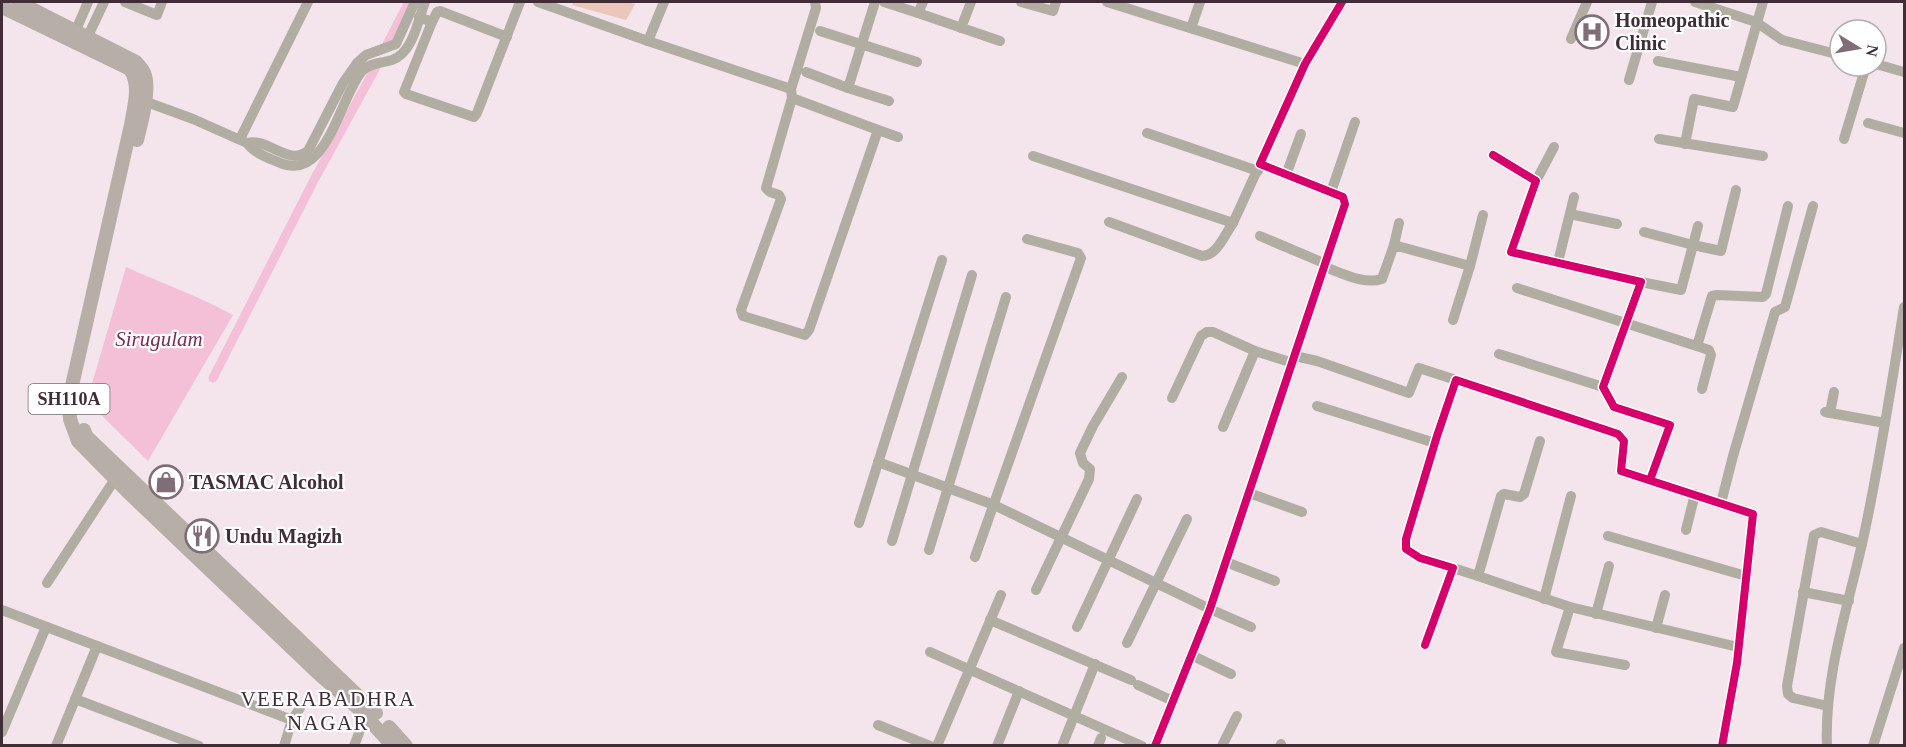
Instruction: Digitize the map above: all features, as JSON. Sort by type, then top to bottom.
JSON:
[{"type":"main road","name":"SH110A","points":[[18,2],[136,62],[144,73],[146,84],[118,230],[78,400],[79,417],[86,436],[367,711],[406,746]]},
{"type":"main road","name":"SH110A","points":[[2,7],[130,69],[136,77],[131,125],[69,399],[70,419],[78,441],[319,674],[367,711],[393,746]]},
{"type":"street","points":[[82,33],[88,2]]},
{"type":"street","points":[[82,33],[104,2]]},
{"type":"street","points":[[125,2],[156,15],[162,2]]},
{"type":"street","points":[[244,141],[308,2]]},
{"type":"street","points":[[401,48],[415,2]]},
{"type":"street","points":[[144,101],[244,141],[252,150],[291,161],[298,167],[312,161],[318,143],[357,70],[394,59],[419,17],[425,2]]},
{"type":"street","points":[[507,37],[440,11],[437,12],[404,92],[468,117],[474,117],[477,113],[507,37],[520,2]]},
{"type":"street","points":[[538,2],[566,6],[648,41],[792,93],[898,137]]},
{"type":"street","points":[[648,41],[664,2]]},
{"type":"street","points":[[815,2],[816,8],[766,188],[779,195],[781,199],[741,310],[743,316],[805,335],[878,130]]},
{"type":"street","points":[[848,88],[875,2]]},
{"type":"street","points":[[884,2],[1000,41]]},
{"type":"street","points":[[918,13],[923,2]]},
{"type":"street","points":[[961,28],[971,2]]},
{"type":"street","points":[[1021,2],[1057,9]]},
{"type":"street","points":[[1107,2],[1305,64]]},
{"type":"street","points":[[1191,28],[1200,2]]},
{"type":"street","points":[[1108,222],[1202,256],[1207,256],[1216,248],[1233,223],[1305,64],[1342,2]]},
{"type":"street","points":[[1571,39],[1587,2]]},
{"type":"street","points":[[1629,80],[1652,2]]},
{"type":"street","points":[[1695,2],[1756,22],[1782,40],[1828,52]]},
{"type":"street","points":[[1685,144],[1695,99],[1733,107],[1763,2]]},
{"type":"street","points":[[419,17],[432,22]]},
{"type":"street","points":[[820,32],[917,62]]},
{"type":"street","points":[[1658,61],[1741,77]]},
{"type":"street","points":[[1888,67],[1905,72]]},
{"type":"street","points":[[806,72],[889,101]]},
{"type":"street","points":[[1844,139],[1862,78]]},
{"type":"street","points":[[1331,192],[1355,122]]},
{"type":"street","points":[[1868,123],[1905,133]]},
{"type":"street","points":[[1147,133],[1286,175],[1343,197],[1345,204],[1210,609],[1155,746]]},
{"type":"street","points":[[1286,175],[1301,135]]},
{"type":"street","points":[[1659,139],[1763,156]]},
{"type":"street","points":[[1554,147],[1536,181],[1511,252],[1681,290],[1698,226]]},
{"type":"street","points":[[1493,155],[1536,181]]},
{"type":"street","points":[[1033,156],[1233,223]]},
{"type":"street","points":[[1644,232],[1721,251],[1736,190]]},
{"type":"street","points":[[1558,262],[1574,197]]},
{"type":"street","points":[[1696,346],[1712,296],[1763,297],[1766,294],[1788,206]]},
{"type":"street","points":[[1721,503],[1732,456],[1768,334],[1775,312],[1785,307],[1813,206]]},
{"type":"street","points":[[1570,214],[1617,224]]},
{"type":"street","points":[[1453,320],[1483,215]]},
{"type":"street","points":[[1260,236],[1325,266],[1374,282],[1382,279],[1399,223]]},
{"type":"street","points":[[975,557],[1081,258],[1078,253],[1027,238]]},
{"type":"street","points":[[1394,245],[1470,266]]},
{"type":"street","points":[[859,523],[942,260]]},
{"type":"street","points":[[892,541],[972,275]]},
{"type":"street","points":[[1603,387],[1641,282]]},
{"type":"street","points":[[1516,288],[1709,350],[1711,355],[1702,389]]},
{"type":"street","points":[[929,550],[1006,297]]},
{"type":"street","points":[[1827,746],[1828,706],[1833,672],[1862,544],[1905,307]]},
{"type":"street","points":[[1172,398],[1202,336],[1207,332],[1213,332],[1255,351],[1317,361],[1409,393],[1419,368],[1618,434],[1624,441],[1621,471],[1753,514],[1738,647],[1722,746]]},
{"type":"street","points":[[1223,427],[1255,351]]},
{"type":"street","points":[[1499,354],[1603,387],[1614,407],[1670,425],[1650,480]]},
{"type":"street","points":[[1036,590],[1091,474],[1090,469],[1081,459],[1080,453],[1122,376]]},
{"type":"street","points":[[1456,380],[1406,539],[1406,549],[1420,558],[1570,607],[1738,647]]},
{"type":"street","points":[[1834,392],[1828,412],[1885,423]]},
{"type":"street","points":[[1317,406],[1435,443]]},
{"type":"street","points":[[1478,576],[1502,496],[1504,494],[1520,497],[1524,494],[1540,441]]},
{"type":"street","points":[[878,462],[994,505],[1251,627]]},
{"type":"street","points":[[46,583],[115,479]]},
{"type":"street","points":[[1249,493],[1302,512]]},
{"type":"street","points":[[1686,530],[1695,494]]},
{"type":"street","points":[[1544,599],[1571,496]]},
{"type":"street","points":[[1077,627],[1137,500]]},
{"type":"street","points":[[1127,642],[1187,519]]},
{"type":"street","points":[[1828,706],[1792,698],[1788,694],[1787,686],[1815,532],[1862,544]]},
{"type":"street","points":[[1608,536],[1746,576]]},
{"type":"street","points":[[1226,562],[1275,581]]},
{"type":"street","points":[[1596,614],[1609,566]]},
{"type":"street","points":[[1425,645],[1453,568]]},
{"type":"street","points":[[1803,592],[1849,601]]},
{"type":"street","points":[[937,746],[1001,595]]},
{"type":"street","points":[[1656,628],[1665,596]]},
{"type":"street","points":[[1570,607],[1556,652],[1625,665]]},
{"type":"street","points":[[2,610],[292,720]]},
{"type":"street","points":[[990,620],[1095,664],[1173,701]]},
{"type":"street","points":[[2,732],[46,627]]},
{"type":"street","points":[[56,746],[97,646]]},
{"type":"street","points":[[1873,746],[1905,648]]},
{"type":"street","points":[[930,652],[1142,746]]},
{"type":"street","points":[[1191,655],[1231,674]]},
{"type":"street","points":[[1062,746],[1095,664]]},
{"type":"street","points":[[997,746],[1019,691]]},
{"type":"street","points":[[75,699],[199,746]]},
{"type":"street","points":[[284,746],[292,720],[300,708]]},
{"type":"street","points":[[354,746],[367,711]]},
{"type":"street","points":[[1222,746],[1237,716]]},
{"type":"street","points":[[878,725],[930,746]]},
{"type":"shaded area","points":[[573,2],[635,4],[626,20],[572,5]]},
{"type":"water","name":"Sirugulam","points":[[126,267],[233,315],[148,461],[87,401]]},
{"type":"waterway","points":[[387,44],[409,2]]},
{"type":"waterway","points":[[213,378],[315,178],[376,67]]},
{"type":"cycle path","points":[[1155,746],[1210,609],[1345,204],[1343,197],[1260,164],[1305,64],[1342,2]]},
{"type":"cycle path","points":[[1493,155],[1536,181],[1511,252],[1641,282],[1603,387],[1614,407],[1670,425],[1650,480]]},
{"type":"cycle path","points":[[1425,645],[1453,568],[1420,558],[1406,549],[1406,539],[1456,380],[1618,434],[1624,441],[1621,471],[1753,514],[1737,663],[1722,746]]},
{"type":"place","name":"Homeopathic Clinic","points":[[1592,32]]},
{"type":"place","name":"TASMAC Alcohol","points":[[166,482]]},
{"type":"place","name":"Undu Magizh","points":[[202,536]]},
{"type":"district","name":"VEERABADHRA NAGAR","points":[[328,711]]}]
